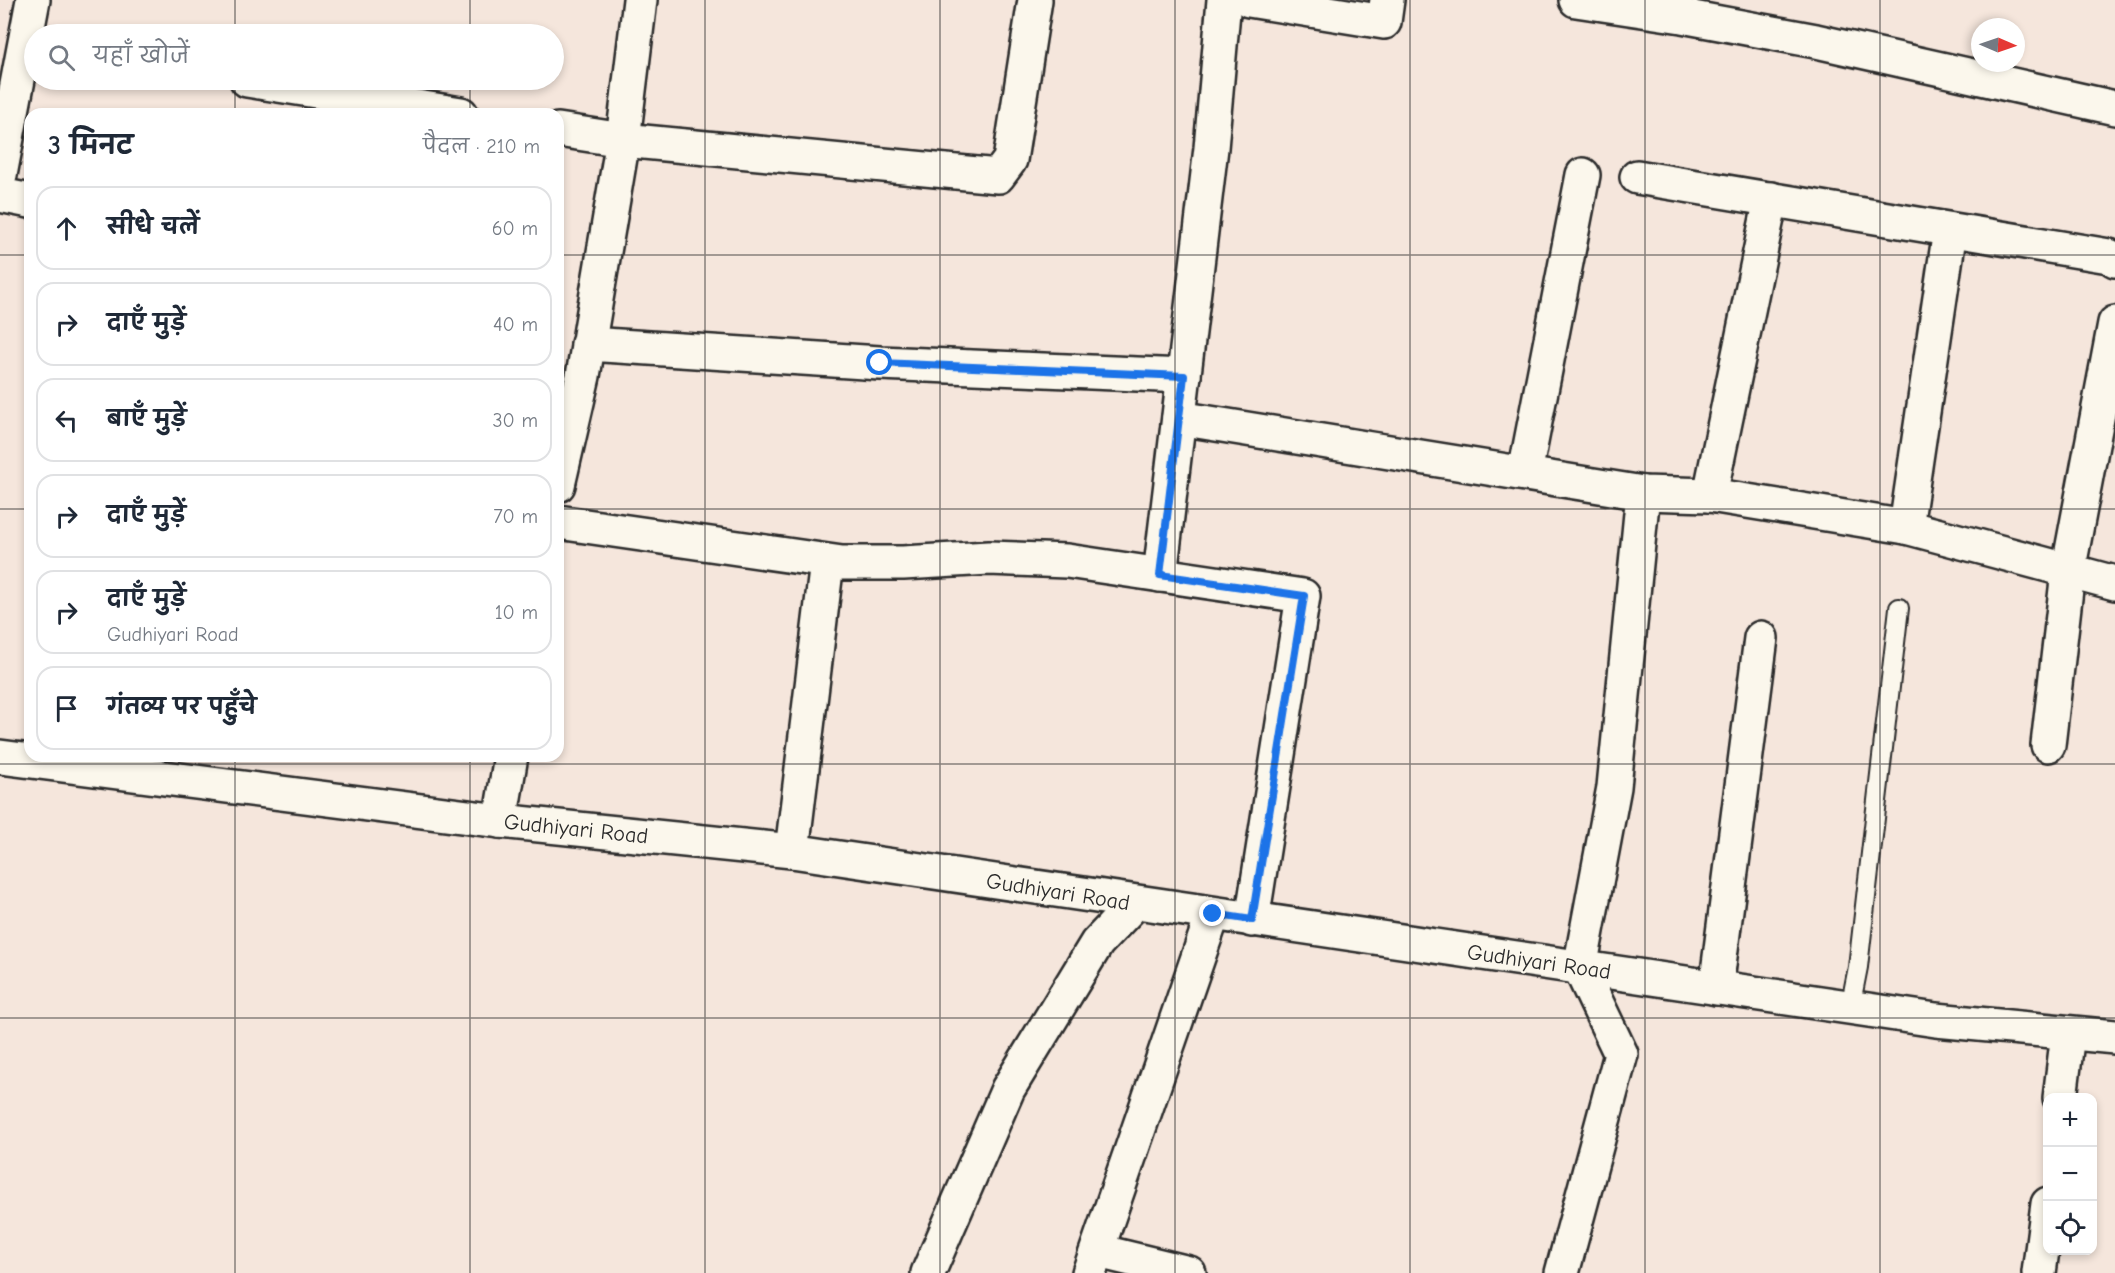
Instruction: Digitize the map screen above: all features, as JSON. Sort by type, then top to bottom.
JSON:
[{"type":"street","points":[[31,24],[33,0]]},
{"type":"street","points":[[564,459],[583,376],[623,140],[640,0],[634,0]]},
{"type":"street","points":[[564,131],[623,140],[998,176],[1010,160],[1035,0]]},
{"type":"street","points":[[1160,575],[1211,148],[1224,0]]},
{"type":"street","points":[[1249,0],[1384,22],[1387,0]]},
{"type":"street","points":[[1576,0],[1682,16],[1816,41],[2115,108]]},
{"type":"street","points":[[0,174],[24,66]]},
{"type":"street","points":[[310,90],[422,108]]},
{"type":"street","points":[[1525,473],[1583,175]]},
{"type":"street","points":[[1637,177],[2109,256],[2115,260]]},
{"type":"street","points":[[0,195],[24,200]]},
{"type":"street","points":[[1710,495],[1771,199]]},
{"type":"street","points":[[1906,527],[1950,230]]},
{"type":"street","points":[[2048,745],[2068,572],[2115,323]]},
{"type":"street","points":[[588,344],[880,363],[1184,376]]},
{"type":"street","points":[[1179,418],[1643,493],[1710,495],[1906,527],[2115,583]]},
{"type":"street","points":[[1562,1273],[1621,1053],[1580,968],[1614,787],[1643,493]]},
{"type":"street","points":[[564,523],[827,562],[903,563],[989,558],[1067,561],[1304,596],[1252,920]]},
{"type":"street","points":[[792,851],[827,562]]},
{"type":"street","points":[[1716,988],[1761,638]]},
{"type":"street","name":"Gudhiyari Road","points":[[0,757],[24,760]]},
{"type":"street","name":"Gudhiyari Road","points":[[39,762],[500,821],[792,851],[1850,1008],[1936,1020],[2115,1037]]},
{"type":"street","points":[[500,821],[510,762]]},
{"type":"street","points":[[928,1273],[1008,1089],[1097,943],[1135,903]]},
{"type":"street","points":[[1189,1273],[1093,1262],[1213,914]]},
{"type":"street","points":[[2061,1093],[2068,1032]]},
{"type":"street","points":[[2039,1273],[2043,1242]]},
{"type":"lane","points":[[1850,1008],[1858,967],[1899,608]]},
{"type":"route","points":[[880,363],[1184,376],[1160,575],[1304,596],[1252,920],[1213,914]]}]
